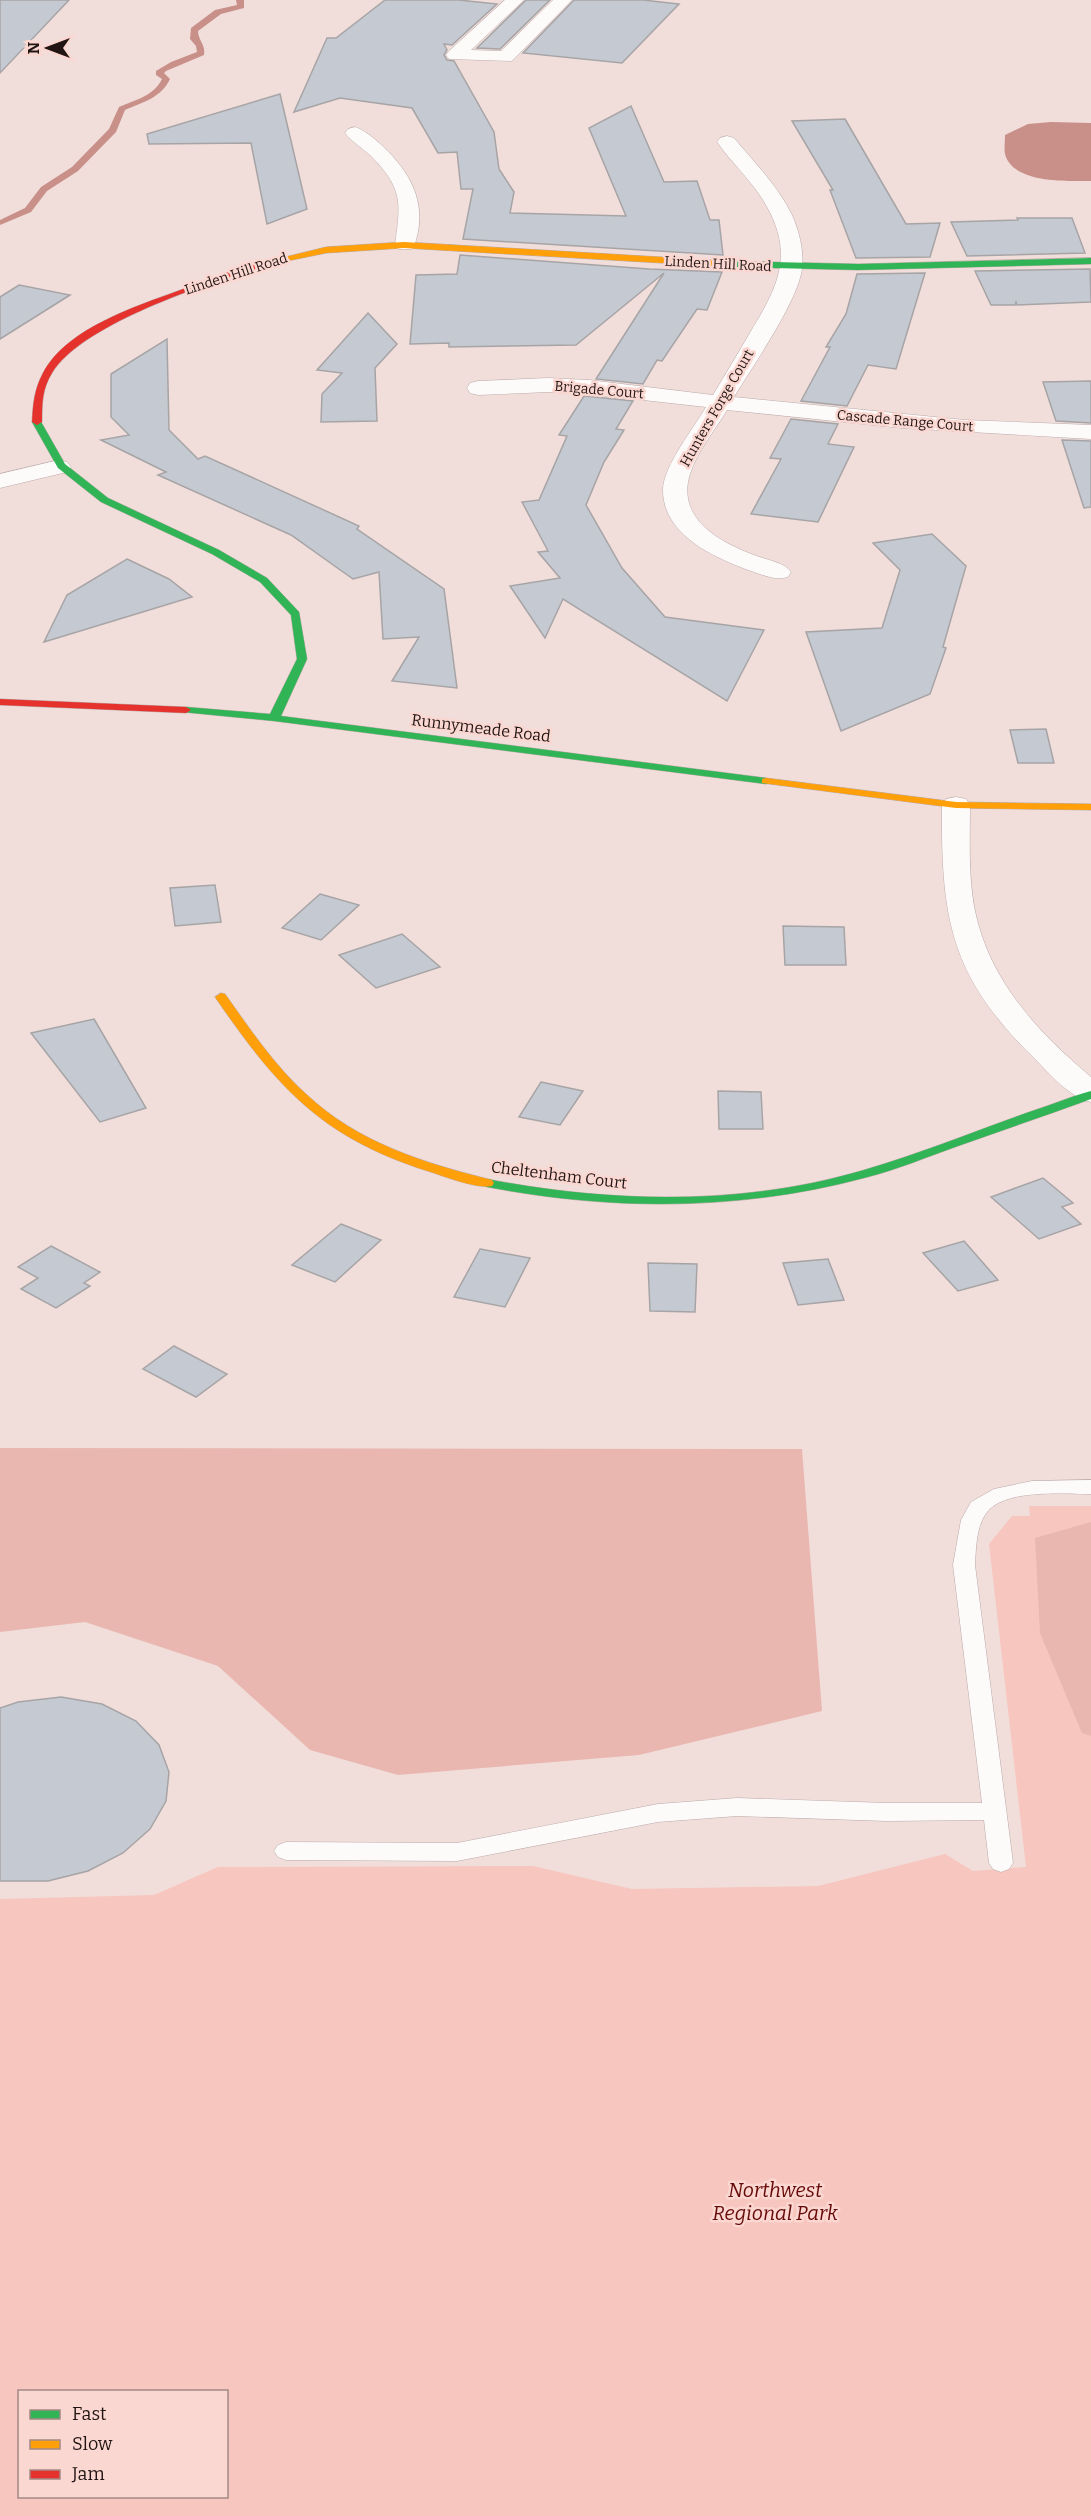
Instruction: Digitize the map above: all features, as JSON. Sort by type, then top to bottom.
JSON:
[{"type":"street","points":[[515,0],[455,56],[506,57],[563,0]]},
{"type":"street","points":[[355,133],[373,147],[387,163],[407,196],[410,216],[405,245]]},
{"type":"street","points":[[727,142],[772,196],[791,240],[792,267]]},
{"type":"street","name":"Linden Hill Road","points":[[274,718],[293,692],[304,664],[302,638],[295,614],[281,595],[259,577],[228,557],[123,509],[86,489],[59,467],[40,435],[34,405],[42,380],[56,360],[89,334],[126,312],[258,264],[304,254],[357,247],[405,245],[460,247],[694,264],[792,267],[1091,261]]},
{"type":"street","name":"Hunters Forge Court","points":[[779,572],[740,559],[710,544],[688,525],[675,490],[679,472],[782,297],[792,267]]},
{"type":"street","name":"Brigade Court","points":[[478,388],[569,386],[721,402]]},
{"type":"street","name":"Cascade Range Court","points":[[721,402],[895,422],[974,428],[1091,432]]},
{"type":"street","points":[[0,481],[59,467]]},
{"type":"street","name":"Runnymeade Road","points":[[0,702],[155,707],[274,718],[956,805]]},
{"type":"street","points":[[1091,807],[956,805],[956,869],[964,924],[982,971],[1005,1012],[1052,1060],[1091,1094]]},
{"type":"street","name":"Cheltenham Court","points":[[221,998],[251,1041],[285,1082],[332,1122],[380,1151],[445,1173],[516,1189],[609,1200],[699,1201],[781,1192],[859,1176],[1091,1094]]},
{"type":"lane","points":[[1001,1863],[964,1565],[968,1531],[979,1507],[1005,1492],[1040,1487],[1091,1487]]},
{"type":"lane","points":[[286,1851],[457,1852],[658,1813],[737,1807],[887,1812],[994,1811]]},
{"type":"green space","name":"Northwest Regional Park","points":[[1029,1506],[1091,1506],[1091,2516],[0,2516],[0,1899],[154,1895],[218,1867],[533,1866],[632,1889],[818,1886],[945,1854],[973,1871],[1026,1867],[989,1544],[1012,1516],[1030,1516]]},
{"type":"shaded area","points":[[1091,123],[1091,181],[1042,179],[1018,171],[1010,164],[1005,154],[1005,135],[1028,124]]},
{"type":"shaded area","points":[[0,1448],[802,1449],[822,1711],[639,1755],[398,1775],[310,1750],[218,1666],[85,1622],[0,1632]]},
{"type":"shaded area","points":[[1091,1522],[1091,1736],[1082,1733],[1040,1633],[1035,1538]]},
{"type":"building","points":[[0,0],[69,0],[0,73]]},
{"type":"building","points":[[385,0],[459,0],[497,4],[452,45],[444,44],[447,50],[444,55],[447,60],[454,61],[494,132],[499,169],[514,192],[510,213],[626,216],[589,128],[631,106],[664,182],[697,181],[710,220],[719,220],[723,255],[463,239],[473,189],[461,189],[457,152],[438,153],[412,108],[340,98],[294,112],[327,38],[336,38]]},
{"type":"building","points":[[526,0],[550,0],[500,49],[477,48]]},
{"type":"building","points":[[574,0],[643,0],[679,4],[622,63],[523,53]]},
{"type":"building","points":[[280,94],[307,209],[267,224],[251,143],[149,144],[147,134]]},
{"type":"building","points":[[845,119],[906,224],[940,223],[930,257],[856,258],[830,190],[833,190],[792,121]]},
{"type":"building","points":[[1017,218],[1072,218],[1085,253],[967,256],[951,222],[1018,220]]},
{"type":"building","points":[[460,255],[722,272],[707,310],[697,309],[662,361],[657,360],[643,384],[596,379],[664,273],[576,345],[449,347],[449,343],[410,344],[416,275],[457,274]]},
{"type":"building","points":[[1090,269],[1091,302],[1017,305],[1016,302],[1015,305],[991,305],[975,271]]},
{"type":"building","points":[[925,273],[896,369],[868,365],[847,406],[801,401],[830,347],[826,347],[846,314],[857,274]]},
{"type":"building","points":[[19,285],[70,295],[0,339],[0,297]]},
{"type":"building","points":[[368,313],[397,344],[375,368],[377,421],[321,422],[322,394],[342,373],[317,370]]},
{"type":"building","points":[[167,339],[169,430],[198,459],[205,456],[359,526],[357,529],[444,589],[457,688],[392,681],[419,637],[383,639],[379,572],[353,579],[291,535],[158,475],[166,472],[101,440],[129,435],[111,417],[111,374]]},
{"type":"building","points":[[1091,381],[1091,423],[1056,421],[1043,382]]},
{"type":"building","points":[[584,396],[633,401],[616,429],[624,430],[604,462],[586,505],[622,568],[665,617],[764,630],[727,701],[563,599],[545,638],[510,586],[560,578],[538,552],[548,551],[522,502],[539,500],[567,436],[559,435]]},
{"type":"building","points":[[791,419],[838,424],[828,444],[854,447],[818,522],[751,514],[781,459],[770,458]]},
{"type":"building","points":[[1062,440],[1091,441],[1091,507],[1084,508]]},
{"type":"building","points":[[932,534],[966,566],[943,647],[946,648],[930,694],[841,731],[806,632],[882,628],[900,570],[873,543]]},
{"type":"building","points":[[127,559],[169,579],[192,597],[44,642],[67,595]]},
{"type":"building","points":[[1046,729],[1054,763],[1018,763],[1010,730]]},
{"type":"building","points":[[215,885],[221,922],[175,926],[170,888]]},
{"type":"building","points":[[320,894],[359,905],[321,940],[282,928]]},
{"type":"building","points":[[783,926],[844,927],[846,965],[785,965]]},
{"type":"building","points":[[402,934],[440,967],[376,988],[339,955]]},
{"type":"building","points":[[94,1019],[146,1108],[100,1122],[31,1033]]},
{"type":"building","points":[[541,1082],[583,1091],[560,1125],[519,1117]]},
{"type":"building","points":[[718,1091],[761,1092],[763,1129],[719,1129]]},
{"type":"building","points":[[1043,1178],[1073,1203],[1062,1207],[1081,1224],[1039,1239],[991,1197]]},
{"type":"building","points":[[341,1224],[381,1240],[335,1282],[292,1265]]},
{"type":"building","points":[[964,1241],[998,1280],[958,1291],[923,1253]]},
{"type":"building","points":[[51,1246],[100,1272],[84,1283],[90,1286],[56,1308],[21,1289],[38,1278],[18,1267]]},
{"type":"building","points":[[480,1249],[530,1258],[505,1307],[454,1297]]},
{"type":"building","points":[[828,1259],[844,1300],[798,1305],[783,1263]]},
{"type":"building","points":[[648,1263],[697,1264],[695,1312],[650,1311]]},
{"type":"building","points":[[174,1346],[227,1374],[196,1397],[143,1369]]},
{"type":"building","points":[[61,1697],[102,1704],[136,1721],[159,1745],[169,1772],[166,1801],[150,1829],[123,1853],[88,1871],[48,1881],[0,1881],[0,1708],[18,1702]]},
{"type":"waterway","points":[[0,223],[28,210],[44,189],[75,169],[113,130],[122,109],[148,98],[159,90],[166,79],[159,73],[163,69],[201,53],[200,46],[194,39],[194,30],[218,12],[241,6],[240,0]]},
{"type":"traffic: fast","points":[[730,264],[858,267],[1091,261]]},
{"type":"traffic: fast","points":[[37,422],[61,466],[105,500],[215,552],[264,580],[296,614],[302,659],[274,718]]},
{"type":"traffic: fast","points":[[186,710],[274,718],[766,781]]},
{"type":"traffic: fast","points":[[487,1183],[579,1198],[626,1201],[720,1199],[767,1194],[868,1173],[1091,1095]]},
{"type":"traffic: slow","points":[[273,261],[326,250],[404,245],[730,264]]},
{"type":"traffic: slow","points":[[766,781],[956,805],[1091,807]]},
{"type":"traffic: slow","points":[[221,997],[253,1042],[288,1084],[334,1123],[354,1136],[397,1156],[442,1172],[487,1183]]},
{"type":"traffic: jam","points":[[37,422],[38,395],[48,372],[65,352],[87,335],[138,309],[273,261]]},
{"type":"traffic: jam","points":[[0,702],[186,710]]}]
